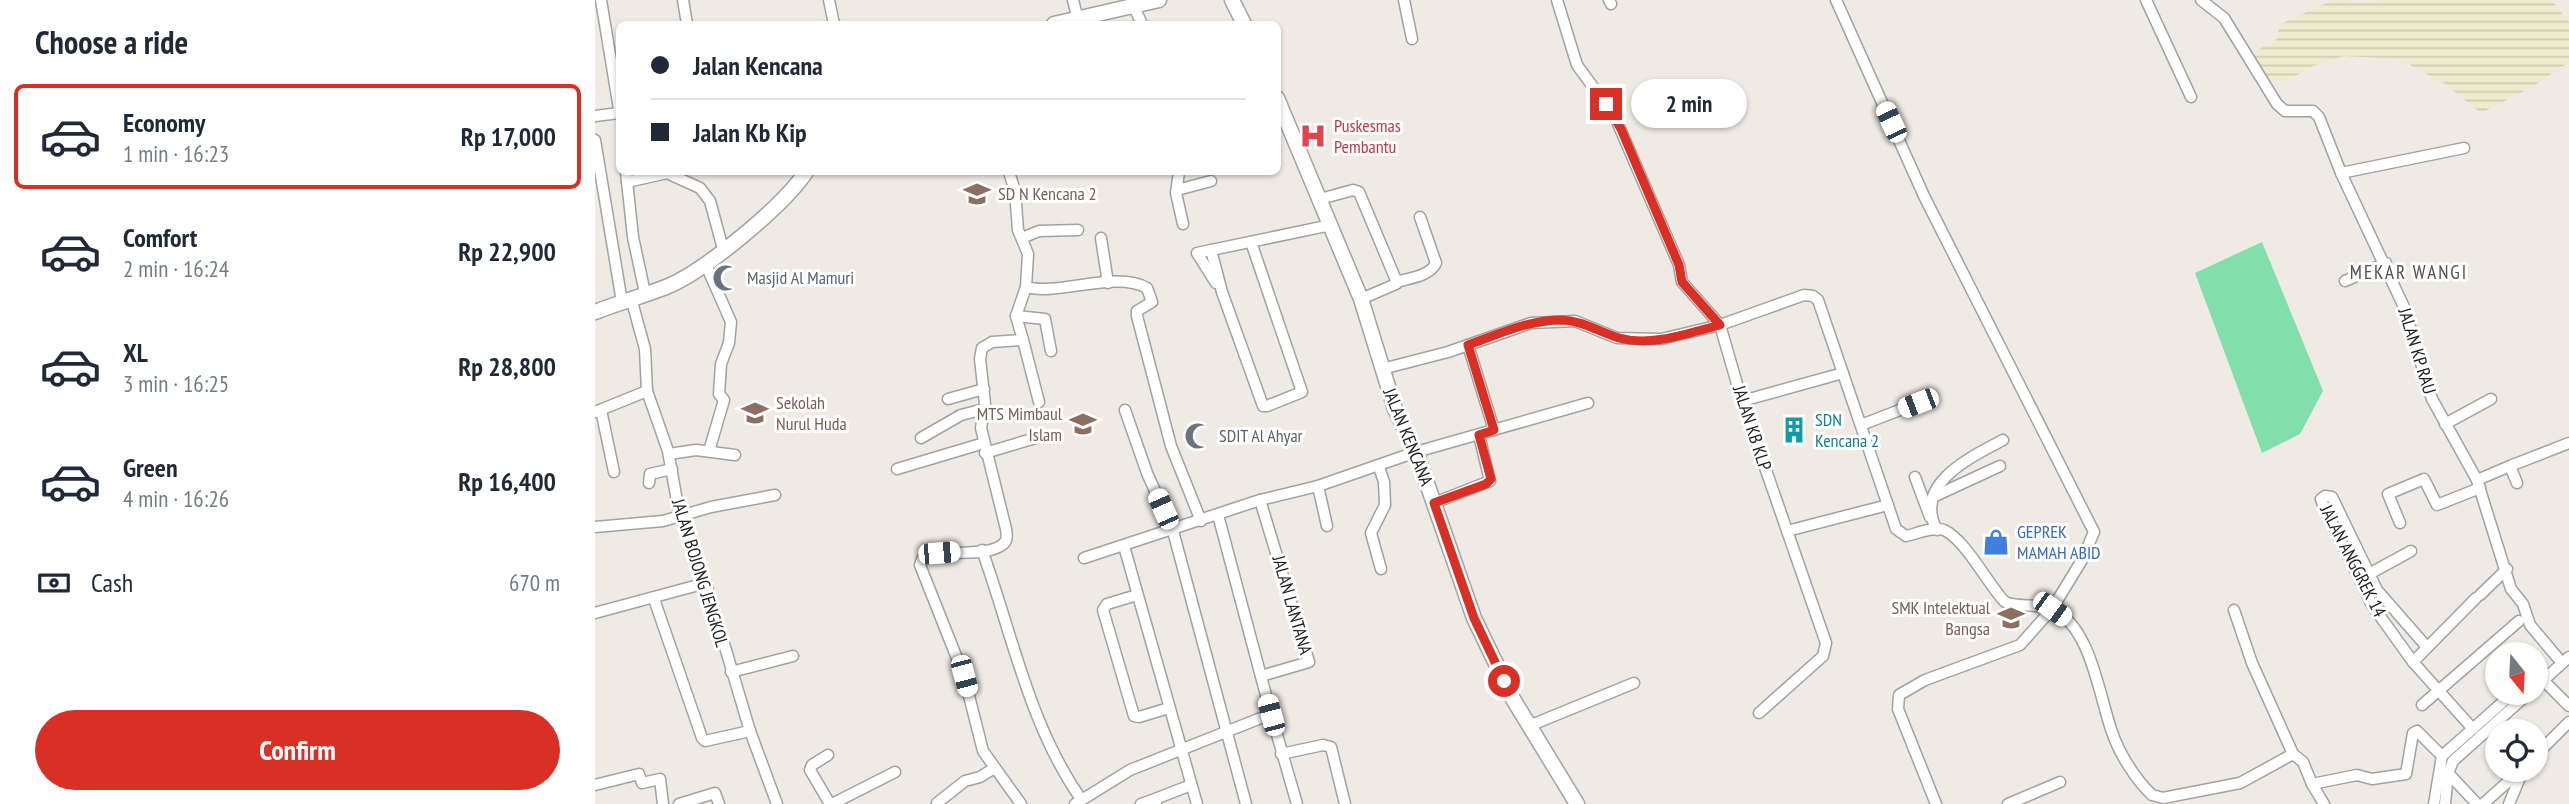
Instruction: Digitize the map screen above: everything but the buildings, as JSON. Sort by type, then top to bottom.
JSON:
[{"type":"street","points":[[601,0],[616,75]]},
{"type":"street","points":[[683,0],[686,21]]},
{"type":"street","points":[[829,0],[833,21]]},
{"type":"street","points":[[1073,0],[1078,21],[1125,4],[1159,0]]},
{"type":"street","points":[[1233,0],[1243,21]]},
{"type":"street","points":[[1404,0],[1412,38]]},
{"type":"street","points":[[1557,0],[1577,65],[1621,129],[1679,265],[1682,282],[1720,325]]},
{"type":"street","points":[[1836,0],[1924,195],[2094,532],[2082,560],[2052,609],[2020,645],[1925,680],[1899,695],[1898,709],[1936,804]]},
{"type":"street","points":[[2146,0],[2191,97]]},
{"type":"street","name":"JALAN KP RAU","points":[[2201,0],[2224,18],[2277,104],[2285,111],[2313,111],[2319,117],[2341,173],[2386,264],[2411,328],[2425,384],[2478,484],[2507,569],[2511,589],[2523,604],[2530,625],[2565,660]]},
{"type":"street","points":[[1125,4],[1139,21]]},
{"type":"street","name":"JALAN KENCANA","points":[[1281,107],[1361,299],[1395,409],[1416,452],[1474,618],[1529,726],[1577,804]]},
{"type":"street","points":[[595,116],[616,112]]},
{"type":"street","name":"JALAN BOJONG JENGKOL","points":[[595,140],[626,300],[645,349],[647,391],[669,454],[680,515],[706,583],[731,673],[777,804]]},
{"type":"street","points":[[2341,173],[2464,148]]},
{"type":"street","points":[[671,175],[700,188],[710,201],[723,249]]},
{"type":"street","points":[[595,312],[667,286],[705,263],[783,200],[804,175]]},
{"type":"street","points":[[1010,175],[1022,238],[1028,254],[1026,287],[1016,316],[1039,402]]},
{"type":"street","points":[[1179,175],[1177,190],[1183,223]]},
{"type":"street","points":[[626,176],[633,237],[645,293]]},
{"type":"street","points":[[1177,190],[1211,181]]},
{"type":"street","points":[[1320,199],[1353,190],[1359,192],[1396,282]]},
{"type":"street","points":[[1361,299],[1396,282],[1425,274],[1436,263],[1420,217]]},
{"type":"street","points":[[1251,242],[1302,392],[1263,406],[1222,292],[1197,253],[1331,225]]},
{"type":"street","points":[[1022,238],[1039,232],[1078,230]]},
{"type":"street","points":[[1101,238],[1108,283]]},
{"type":"street","points":[[705,263],[731,322],[729,343],[721,364],[719,394],[724,400],[709,451]]},
{"type":"street","points":[[2345,281],[2386,264]]},
{"type":"street","points":[[1026,287],[1039,291],[1108,283],[1144,285],[1151,294],[1151,304],[1137,311],[1137,316],[1171,446],[1201,521]]},
{"type":"street","points":[[1382,369],[1547,321],[1575,321],[1618,338],[1640,340],[1674,337],[1720,325],[1804,295],[1813,296],[1818,300],[1896,529],[1902,534],[1946,531],[1981,568],[2005,602],[2052,609],[2075,626],[2113,734],[2128,764],[2152,795],[2163,798],[2241,783],[2293,754]]},
{"type":"street","points":[[1016,316],[1045,319],[1051,351]]},
{"type":"street","name":"JALAN KB KLP","points":[[1720,325],[1742,401],[1826,651],[1759,713]]},
{"type":"street","points":[[1021,804],[993,769],[983,751],[964,676],[920,565],[922,559],[932,555],[982,550],[1002,545],[1007,533],[985,448],[981,419],[984,389],[980,359],[982,348],[992,342],[1023,340]]},
{"type":"street","points":[[1468,345],[1494,430]]},
{"type":"street","points":[[1742,401],[1843,373]]},
{"type":"street","points":[[949,399],[984,389]]},
{"type":"street","points":[[614,472],[598,411],[647,391]]},
{"type":"street","points":[[2445,424],[2491,399]]},
{"type":"street","points":[[1084,558],[1174,531],[1260,500],[1379,467],[1416,452],[1588,403]]},
{"type":"street","points":[[1861,425],[1918,403]]},
{"type":"street","points":[[921,438],[961,415],[984,409]]},
{"type":"street","points":[[1125,411],[1147,473],[1174,531],[1246,804]]},
{"type":"street","points":[[1434,503],[1490,481],[1479,435]]},
{"type":"street","points":[[897,469],[985,448],[1019,445],[1039,437]]},
{"type":"street","points":[[1931,519],[1935,496],[1944,476],[1956,466],[2003,440]]},
{"type":"street","points":[[2400,523],[2388,494],[2424,480],[2437,505],[2510,466],[2569,443]]},
{"type":"street","points":[[669,454],[709,451],[735,455]]},
{"type":"street","points":[[1935,496],[2000,466]]},
{"type":"street","points":[[2510,466],[2517,483]]},
{"type":"street","points":[[1379,467],[1384,482],[1385,505],[1371,533],[1381,569]]},
{"type":"street","points":[[649,483],[650,474],[672,469]]},
{"type":"street","points":[[1915,477],[1937,530]]},
{"type":"street","points":[[1318,486],[1327,526]]},
{"type":"street","points":[[595,527],[639,525],[775,495]]},
{"type":"street","name":"JALAN ANGGREK 14","points":[[2369,574],[2332,497],[2325,496],[2321,499],[2363,588],[2413,662],[2473,729]]},
{"type":"street","name":"JALAN LANTANA","points":[[1260,500],[1309,662],[1261,676]]},
{"type":"street","points":[[1787,531],[1888,505]]},
{"type":"street","points":[[1218,515],[1297,804]]},
{"type":"street","points":[[1124,546],[1197,804]]},
{"type":"street","points":[[982,550],[1044,736],[1078,801],[1130,770],[1271,715]]},
{"type":"street","points":[[2411,551],[2369,574],[2385,601],[2426,646]]},
{"type":"street","points":[[2413,662],[2426,646],[2507,569]]},
{"type":"street","points":[[595,613],[706,583]]},
{"type":"street","points":[[1137,595],[1103,607],[1133,716],[1169,708]]},
{"type":"street","points":[[654,599],[702,738],[705,741],[750,731]]},
{"type":"street","points":[[2234,610],[2252,663],[2293,754],[2303,762],[2324,804]]},
{"type":"street","points":[[2422,705],[2519,621]]},
{"type":"street","points":[[731,673],[793,656]]},
{"type":"street","points":[[2548,673],[2565,660]]},
{"type":"street","points":[[1529,726],[1634,683]]},
{"type":"street","points":[[2548,688],[2569,706]]},
{"type":"street","points":[[2434,804],[2442,756],[2500,705]]},
{"type":"street","points":[[2445,804],[2448,773],[2453,761],[2516,705]]},
{"type":"street","points":[[2548,743],[2569,722]]},
{"type":"street","points":[[2312,784],[2357,775],[2372,779],[2406,774],[2413,733],[2417,732],[2442,756]]},
{"type":"street","points":[[1282,754],[1323,745],[1331,747],[1345,804]]},
{"type":"street","points":[[828,755],[812,765],[810,770],[831,804],[895,772]]},
{"type":"street","points":[[937,803],[965,780],[980,778],[993,769]]},
{"type":"street","points":[[2448,773],[2477,804]]},
{"type":"street","points":[[595,785],[639,774],[642,783],[660,779],[663,804]]},
{"type":"street","points":[[2008,804],[2060,782]]},
{"type":"street","points":[[2483,804],[2508,782]]},
{"type":"street","points":[[2509,804],[2517,782]]},
{"type":"street","points":[[1141,804],[1156,802],[1191,785]]},
{"type":"street","points":[[682,804],[715,793],[719,804]]},
{"type":"shaded area","points":[[2333,0],[2370,3],[2381,0],[2552,0],[2569,22],[2569,62],[2530,88],[2481,113],[2445,84],[2399,59],[2344,56],[2313,66],[2285,82],[2279,78],[2268,83],[2251,54],[2277,39],[2279,25]]},
{"type":"green space","points":[[2262,242],[2323,391],[2300,434],[2262,453],[2195,273]]},
{"type":"place","name":"Puskesmas Pembantu","points":[[1313,136]]},
{"type":"place","name":"SD N Kencana 2","points":[[977,194]]},
{"type":"place","name":"Masjid Al Mamuri","points":[[726,278]]},
{"type":"place","name":"Sekolah Nurul Huda","points":[[755,413]]},
{"type":"place","name":"MTS Mimbaul Islam","points":[[1083,424]]},
{"type":"place","name":"SDN Kencana 2","points":[[1794,430]]},
{"type":"place","name":"SDIT Al Ahyar","points":[[1198,436]]},
{"type":"place","name":"GEPREK MAMAH ABID","points":[[1996,542]]},
{"type":"place","name":"SMK Intelektual Bangsa","points":[[2011,618]]},
{"type":"district","name":"MEKAR WANGI","points":[[2409,272]]},
{"type":"route","points":[[1504,681],[1474,618],[1434,503],[1486,484],[1491,479],[1479,435],[1494,430],[1468,345],[1531,323],[1547,321],[1575,321],[1618,338],[1648,341],[1720,325],[1682,282],[1679,265],[1621,129],[1606,104]]}]
